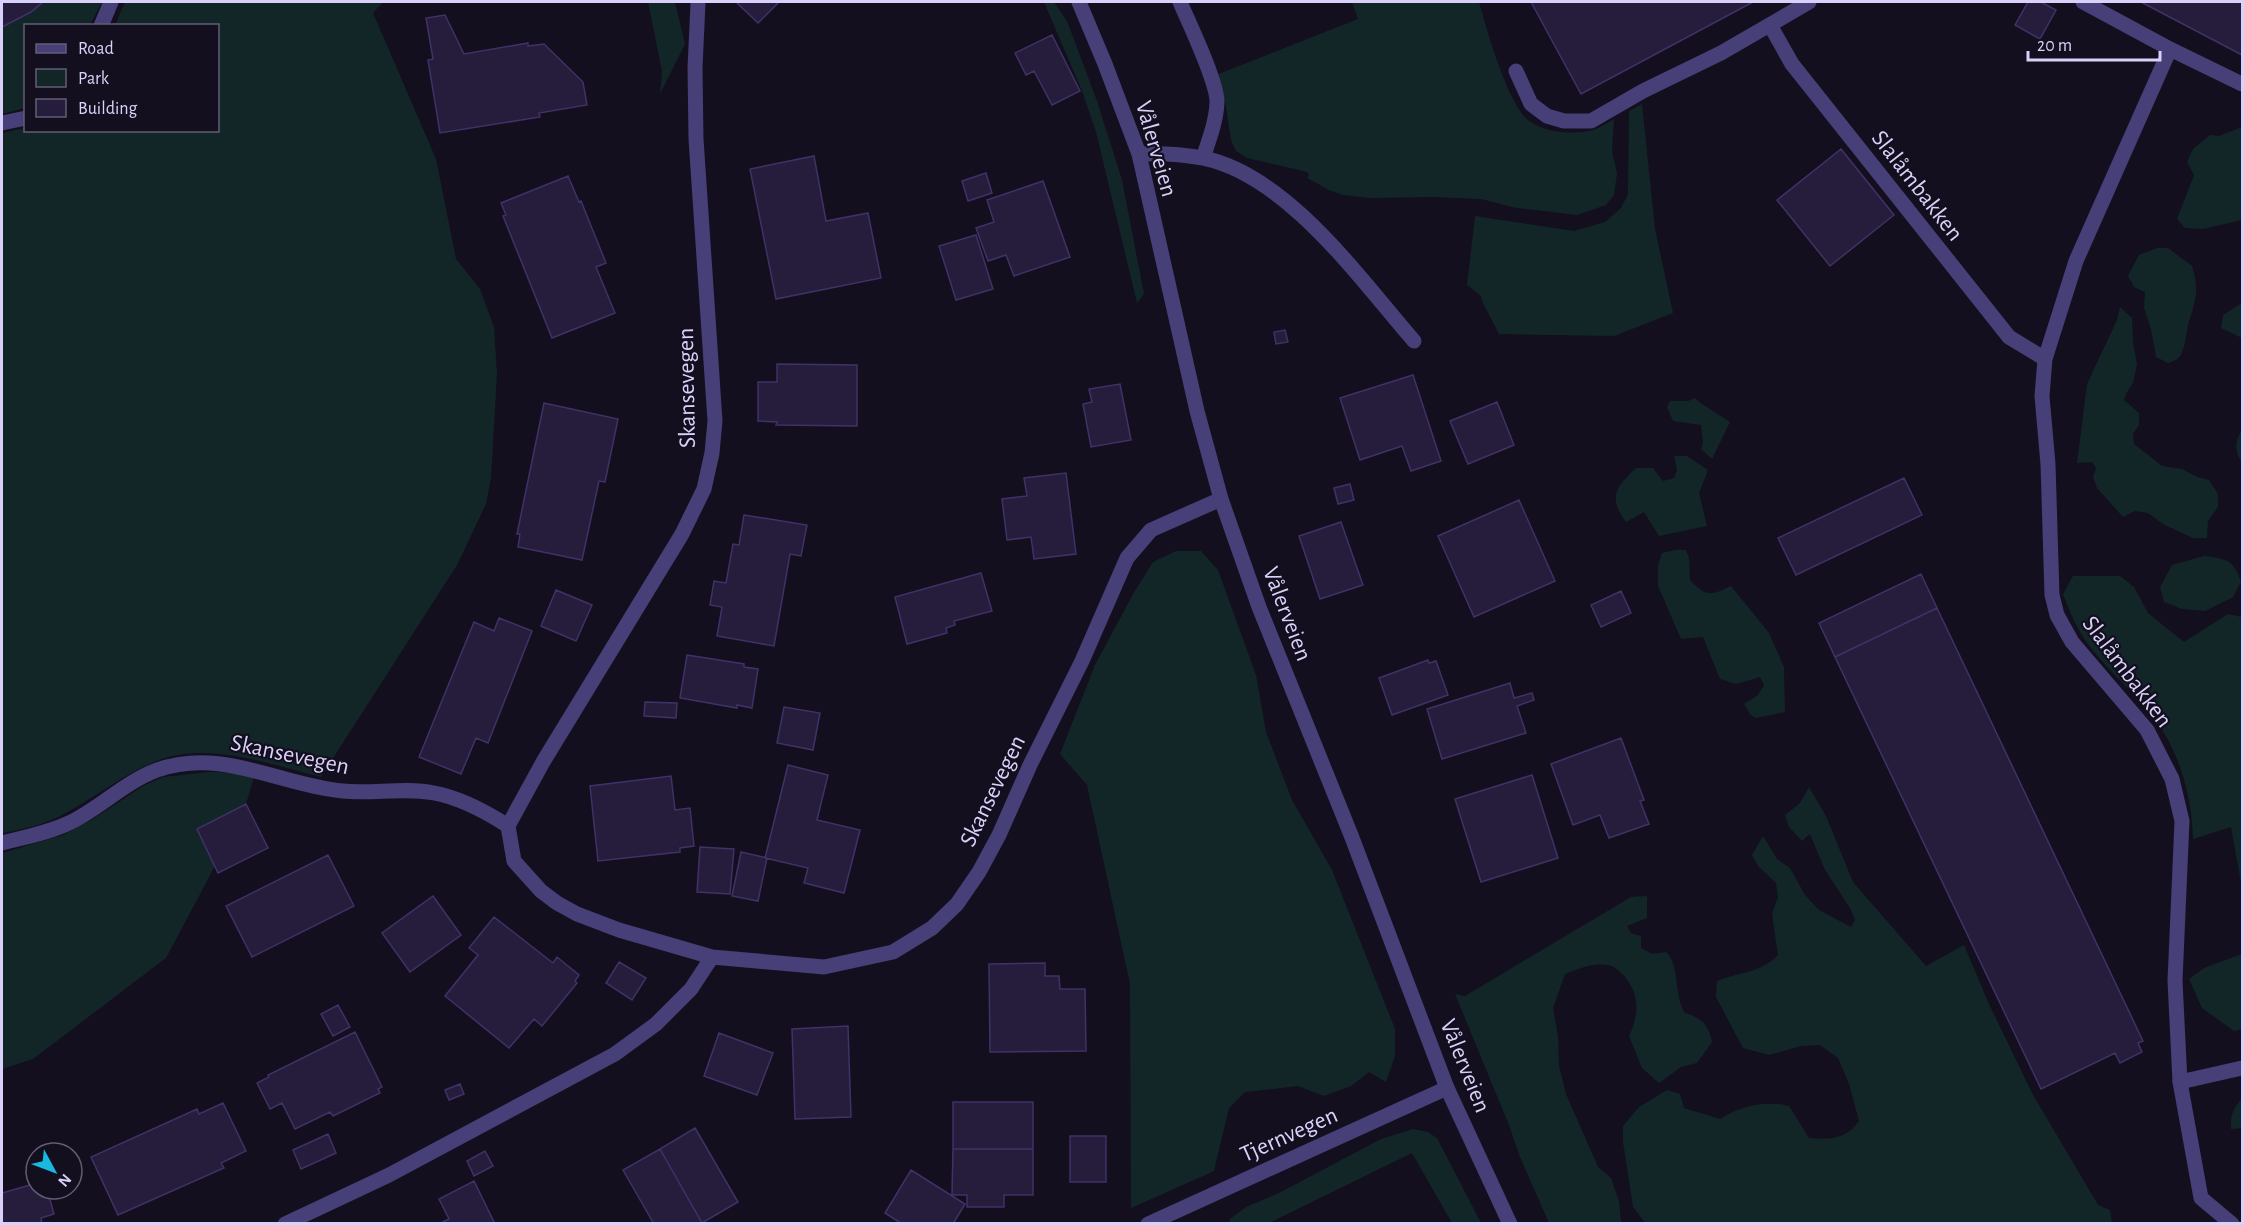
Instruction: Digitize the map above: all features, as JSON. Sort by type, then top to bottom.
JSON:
[{"type":"street","points":[[102,24],[111,2]]},
{"type":"street","name":"Vålerveien","points":[[1079,2],[1139,154],[1192,389],[1221,499],[1260,607],[1351,835],[1447,1088],[1510,1224]]},
{"type":"street","points":[[1180,2],[1218,100],[1203,158]]},
{"type":"street","points":[[1516,71],[1531,104],[1547,116],[1564,121],[1591,121],[1642,92],[1721,53],[1809,2]]},
{"type":"street","points":[[2084,2],[2170,49],[2242,84]]},
{"type":"street","name":"Skansevegen","points":[[698,3],[695,68],[696,139],[715,422],[712,453],[704,489],[682,534],[543,762],[508,826],[514,861],[541,891],[577,914],[619,930],[712,957],[824,967],[893,952],[932,928],[957,904],[978,872],[999,835],[1030,765],[1083,661],[1127,558],[1151,530],[1221,499]]},
{"type":"street","name":"Slalåmbakken","points":[[1770,26],[1792,64],[2008,337],[2045,359]]},
{"type":"street","name":"Slalåmbakken","points":[[2170,49],[2076,261],[2045,359],[2042,396],[2048,464],[2052,595],[2057,615],[2072,642],[2147,730],[2172,779],[2182,821],[2175,981],[2180,1082],[2201,1197],[2232,1224]]},
{"type":"street","points":[[2,123],[24,118]]},
{"type":"street","points":[[1139,154],[1166,153],[1203,158],[1258,181],[1284,200],[1322,235],[1414,341]]},
{"type":"street","name":"Skansevegen","points":[[2,843],[52,830],[72,821],[127,785],[157,770],[208,762],[239,766],[303,785],[345,791],[432,792],[461,800],[508,826]]},
{"type":"street","points":[[285,1224],[389,1174],[615,1054],[656,1024],[691,989],[712,957]]},
{"type":"street","points":[[2180,1082],[2242,1068]]},
{"type":"street","name":"Tjernvegen","points":[[1148,1224],[1447,1088]]},
{"type":"green space","points":[[43,2],[102,2],[91,24],[24,24],[24,108],[2,114],[2,27],[31,12]]},
{"type":"green space","points":[[125,2],[383,2],[373,13],[436,159],[456,259],[480,289],[494,327],[497,373],[491,478],[486,504],[457,565],[321,777],[240,757],[199,753],[178,755],[159,760],[136,771],[55,819],[2,833],[2,133],[24,128],[24,132],[219,132],[219,24],[115,24]]},
{"type":"green space","points":[[648,2],[675,2],[685,44],[660,94],[662,71]]},
{"type":"green space","points":[[1044,2],[1054,2],[1067,21],[1097,101],[1122,180],[1144,294],[1137,303],[1096,132],[1082,91]]},
{"type":"green space","points":[[1352,2],[1479,2],[1501,73],[1513,100],[1526,118],[1543,128],[1574,133],[1593,130],[1614,119],[1612,151],[1617,173],[1614,195],[1606,205],[1577,215],[1517,208],[1481,199],[1370,198],[1343,195],[1307,178],[1309,175],[1307,172],[1247,158],[1236,151],[1231,140],[1225,101],[1216,75],[1358,19]]},
{"type":"green space","points":[[1642,104],[1655,229],[1673,313],[1614,336],[1499,334],[1481,296],[1467,285],[1475,216],[1574,231],[1605,222],[1621,208],[1628,194],[1629,111]]},
{"type":"green space","points":[[2242,127],[2242,220],[2203,229],[2185,228],[2177,219],[2194,175],[2187,162],[2193,149],[2210,135],[2219,136]]},
{"type":"green space","points":[[2157,248],[2168,248],[2192,266],[2196,282],[2194,303],[2183,349],[2178,358],[2168,363],[2156,357],[2151,329],[2144,308],[2145,292],[2134,287],[2128,276],[2139,255]]},
{"type":"green space","points":[[2242,303],[2242,338],[2221,328],[2223,315]]},
{"type":"green space","points":[[2120,307],[2132,318],[2137,364],[2133,383],[2124,400],[2139,413],[2139,425],[2133,434],[2134,444],[2162,466],[2182,469],[2209,480],[2218,494],[2218,507],[2208,521],[2207,538],[2193,538],[2163,524],[2148,513],[2135,511],[2123,517],[2097,488],[2093,477],[2096,468],[2092,462],[2077,463],[2087,384],[2117,320]]},
{"type":"green space","points":[[1695,398],[1730,422],[1712,459],[1701,449],[1703,442],[1701,425],[1673,421],[1667,407],[1670,401],[1688,401]]},
{"type":"green space","points":[[2242,430],[2242,464],[2236,447]]},
{"type":"green space","points":[[1674,456],[1687,456],[1708,470],[1699,493],[1707,526],[1659,536],[1644,512],[1626,522],[1620,514],[1616,499],[1616,493],[1623,481],[1636,468],[1653,468],[1663,481],[1674,478],[1677,470]]},
{"type":"green space","points":[[1686,550],[1689,558],[1690,580],[1700,590],[1713,593],[1731,586],[1769,633],[1784,667],[1785,712],[1756,718],[1750,714],[1744,704],[1758,695],[1764,685],[1760,677],[1736,684],[1720,679],[1703,637],[1681,639],[1658,586],[1658,565],[1662,553]]},
{"type":"green space","points":[[1176,551],[1201,551],[1218,570],[1256,675],[1266,732],[1292,800],[1332,870],[1395,1029],[1395,1056],[1386,1082],[1369,1072],[1351,1086],[1324,1096],[1298,1086],[1245,1092],[1229,1108],[1214,1171],[1131,1208],[1130,984],[1087,785],[1060,754],[1095,665],[1133,594],[1153,562]]},
{"type":"green space","points":[[2204,556],[2224,559],[2232,564],[2241,582],[2233,597],[2205,611],[2182,609],[2164,602],[2160,587],[2172,565]]},
{"type":"green space","points":[[2073,576],[2120,576],[2134,587],[2148,613],[2184,642],[2228,614],[2242,617],[2242,888],[2231,827],[2193,839],[2186,787],[2167,738],[2147,710],[2089,646],[2077,627],[2063,594]]},
{"type":"green space","points":[[210,772],[240,773],[254,777],[246,804],[197,829],[215,866],[166,958],[33,1059],[2,1069],[2,853],[63,835],[93,819],[143,786],[163,777]]},
{"type":"green space","points":[[1809,787],[1826,816],[1853,882],[1926,966],[1964,945],[1989,1004],[2032,1093],[2098,1205],[2110,1210],[2112,1223],[1646,1224],[1633,1207],[1623,1142],[1623,1126],[1639,1107],[1667,1090],[1680,1094],[1684,1108],[1720,1119],[1753,1105],[1789,1106],[1809,1138],[1824,1139],[1843,1135],[1859,1121],[1849,1084],[1838,1058],[1820,1045],[1801,1046],[1769,1055],[1743,1048],[1716,997],[1717,981],[1757,969],[1778,955],[1772,914],[1778,897],[1776,883],[1758,866],[1752,855],[1763,836],[1777,859],[1790,868],[1805,895],[1819,910],[1851,927],[1855,920],[1850,908],[1825,870],[1810,834],[1802,841],[1789,827],[1785,815],[1800,803]]},
{"type":"green space","points":[[1647,896],[1647,918],[1627,926],[1631,933],[1641,936],[1641,948],[1652,954],[1666,952],[1670,957],[1679,998],[1685,1013],[1704,1023],[1712,1042],[1697,1063],[1681,1067],[1659,1083],[1642,1068],[1629,1036],[1635,1021],[1636,999],[1631,985],[1624,976],[1607,965],[1586,967],[1565,974],[1553,1008],[1558,1036],[1559,1065],[1566,1094],[1598,1167],[1611,1178],[1619,1201],[1621,1223],[1549,1223],[1455,994],[1465,996],[1631,897]]},
{"type":"green space","points":[[2242,954],[2242,1029],[2234,1031],[2202,1008],[2189,979],[2204,968]]},
{"type":"green space","points":[[2242,1099],[2242,1128],[2231,1129],[2233,1112]]},
{"type":"green space","points":[[1413,1129],[1428,1132],[1437,1138],[1481,1223],[1452,1223],[1412,1153],[1269,1223],[1229,1223],[1230,1219],[1246,1207],[1279,1193],[1381,1139]]},
{"type":"building","points":[[2,2],[43,2],[31,12],[2,27]]},
{"type":"building","points":[[736,2],[779,2],[758,23]]},
{"type":"building","points":[[1531,2],[1753,2],[1581,94]]},
{"type":"building","points":[[2028,2],[2041,2],[2056,10],[2040,39],[2015,25]]},
{"type":"building","points":[[2141,2],[2242,2],[2242,55]]},
{"type":"building","points":[[445,15],[464,54],[528,43],[528,46],[544,44],[583,82],[587,105],[539,113],[540,117],[440,133],[428,60],[433,59],[426,18]]},
{"type":"building","points":[[1052,35],[1080,91],[1052,105],[1034,71],[1026,75],[1015,53]]},
{"type":"building","points":[[1841,149],[1894,215],[1830,266],[1777,200]]},
{"type":"building","points":[[814,156],[826,221],[868,213],[881,278],[776,299],[750,169]]},
{"type":"building","points":[[986,173],[992,193],[968,201],[962,181]]},
{"type":"building","points":[[568,176],[579,202],[581,201],[606,263],[596,267],[615,313],[552,338],[503,216],[506,215],[501,203]]},
{"type":"building","points":[[1043,181],[1070,257],[1014,276],[1006,255],[988,261],[976,228],[994,222],[987,200]]},
{"type":"building","points":[[976,235],[993,289],[956,300],[939,246]]},
{"type":"building","points":[[1285,330],[1288,342],[1276,344],[1274,332]]},
{"type":"building","points":[[777,364],[857,365],[857,426],[776,425],[777,422],[758,421],[758,382],[777,382]]},
{"type":"building","points":[[1413,375],[1441,461],[1411,471],[1402,446],[1360,460],[1340,398]]},
{"type":"building","points":[[1120,384],[1131,440],[1091,447],[1083,404],[1092,402],[1089,389]]},
{"type":"building","points":[[1497,402],[1514,445],[1468,464],[1450,421]]},
{"type":"building","points":[[544,403],[618,419],[605,482],[599,481],[582,560],[518,547],[520,534],[517,534]]},
{"type":"building","points":[[1066,473],[1076,554],[1034,559],[1031,537],[1007,540],[1002,499],[1027,496],[1024,478]]},
{"type":"building","points":[[1904,478],[1922,515],[1796,575],[1778,538]]},
{"type":"building","points":[[1350,484],[1354,500],[1338,504],[1334,488]]},
{"type":"building","points":[[1519,500],[1555,581],[1474,617],[1438,536]]},
{"type":"building","points":[[744,515],[807,525],[801,556],[790,554],[774,646],[717,636],[722,607],[710,605],[714,581],[726,583],[733,544],[739,545]]},
{"type":"building","points":[[1341,522],[1363,585],[1320,599],[1299,536]]},
{"type":"building","points":[[981,573],[992,611],[954,621],[955,625],[946,628],[947,633],[907,644],[895,597]]},
{"type":"building","points":[[1921,574],[1937,608],[1835,657],[1819,623]]},
{"type":"building","points":[[556,590],[592,605],[576,641],[541,626]]},
{"type":"building","points":[[1621,591],[1631,613],[1601,627],[1591,605]]},
{"type":"building","points":[[1937,608],[2143,1041],[2138,1043],[2142,1052],[2120,1063],[2115,1053],[2041,1089],[1835,657]]},
{"type":"building","points":[[499,618],[532,631],[488,743],[476,738],[461,774],[419,757],[474,622],[494,631]]},
{"type":"building","points":[[687,655],[744,664],[744,667],[758,669],[752,708],[737,705],[737,708],[680,698]]},
{"type":"building","points":[[1428,660],[1429,663],[1436,661],[1448,695],[1392,715],[1379,678]]},
{"type":"building","points":[[1510,683],[1514,698],[1532,693],[1534,700],[1517,706],[1526,733],[1442,759],[1427,709]]},
{"type":"building","points":[[645,702],[677,703],[676,718],[644,716]]},
{"type":"building","points":[[784,707],[820,713],[813,750],[777,743]]},
{"type":"building","points":[[1621,738],[1644,800],[1640,801],[1649,824],[1609,838],[1600,815],[1573,825],[1551,764]]},
{"type":"building","points":[[788,765],[828,775],[817,820],[860,830],[844,893],[804,883],[808,868],[765,858]]},
{"type":"building","points":[[1532,775],[1558,858],[1481,882],[1455,799]]},
{"type":"building","points":[[671,776],[675,810],[690,808],[694,846],[680,848],[680,852],[598,861],[590,786]]},
{"type":"building","points":[[246,804],[268,848],[218,873],[197,829]]},
{"type":"building","points":[[700,847],[734,849],[730,894],[697,892]]},
{"type":"building","points":[[741,852],[767,858],[758,901],[732,896]]},
{"type":"building","points":[[328,855],[354,906],[252,957],[226,906]]},
{"type":"building","points":[[433,896],[461,935],[410,972],[382,933]]},
{"type":"building","points":[[494,917],[553,963],[557,957],[579,975],[575,981],[577,983],[542,1026],[534,1019],[509,1048],[445,996],[478,955],[469,948]]},
{"type":"building","points":[[619,962],[646,978],[632,1000],[606,983]]},
{"type":"building","points":[[1045,963],[1045,976],[1059,976],[1060,989],[1085,989],[1086,1051],[990,1052],[989,964]]},
{"type":"building","points":[[338,1005],[350,1027],[333,1036],[321,1014]]},
{"type":"building","points":[[848,1026],[851,1117],[795,1119],[792,1029]]},
{"type":"building","points":[[355,1032],[382,1087],[378,1089],[380,1093],[333,1116],[330,1112],[295,1129],[282,1103],[270,1109],[257,1083],[269,1077],[268,1075]]},
{"type":"building","points":[[719,1033],[773,1053],[757,1095],[704,1076]]},
{"type":"building","points":[[460,1084],[464,1094],[449,1100],[445,1090]]},
{"type":"building","points":[[953,1102],[1033,1102],[1033,1149],[953,1149]]},
{"type":"building","points":[[223,1103],[246,1151],[221,1163],[224,1168],[118,1215],[91,1157],[197,1109],[199,1114]]},
{"type":"building","points":[[695,1128],[738,1202],[702,1223],[660,1149]]},
{"type":"building","points":[[328,1134],[336,1153],[301,1169],[293,1150]]},
{"type":"building","points":[[1070,1136],[1106,1136],[1106,1182],[1070,1182]]},
{"type":"building","points":[[660,1149],[701,1224],[654,1224],[623,1170]]},
{"type":"building","points":[[953,1149],[1033,1149],[1033,1195],[1004,1195],[1004,1207],[967,1207],[967,1195],[952,1195]]},
{"type":"building","points":[[485,1151],[493,1166],[474,1176],[467,1161]]},
{"type":"building","points":[[911,1170],[965,1204],[953,1224],[902,1224],[885,1213]]},
{"type":"building","points":[[474,1181],[495,1224],[439,1224],[449,1219],[439,1199]]},
{"type":"building","points":[[24,1187],[24,1201],[50,1201],[54,1214],[41,1218],[42,1224],[2,1224],[2,1193]]}]
